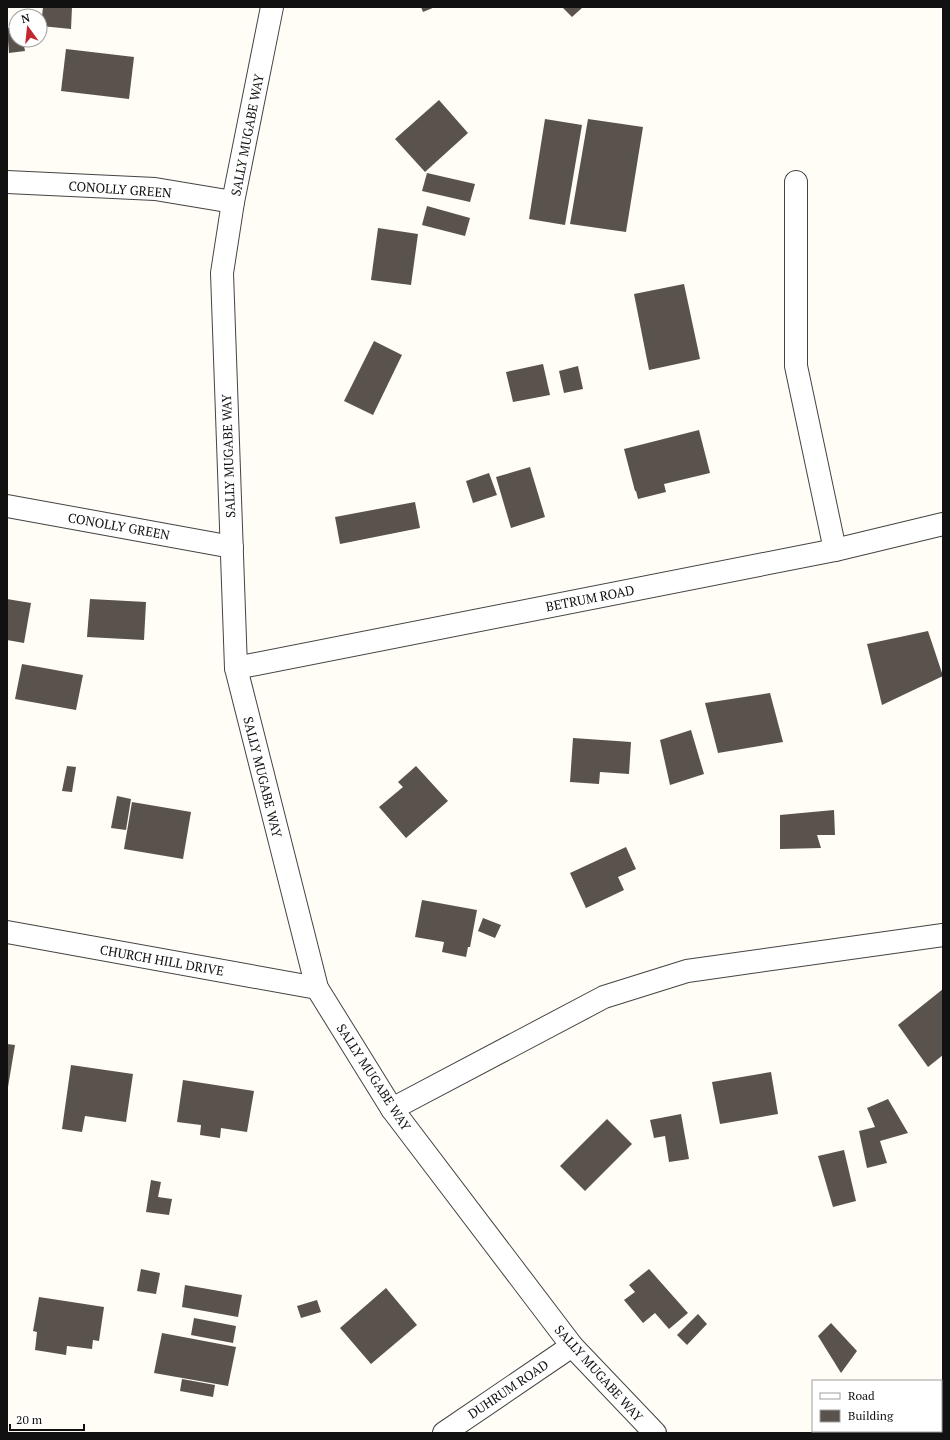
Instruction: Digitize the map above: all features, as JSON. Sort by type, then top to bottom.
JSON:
[{"type":"street","name":"SALLY MUGABE WAY","points":[[272,7],[233,202],[222,274],[236,668],[318,988],[392,1109],[572,1346],[655,1433]]},
{"type":"street","name":"CONOLLY GREEN","points":[[7,182],[155,189],[233,202]]},
{"type":"street","points":[[796,182],[796,366],[835,550]]},
{"type":"street","name":"CONOLLY GREEN","points":[[7,506],[232,547]]},
{"type":"street","name":"BETRUM ROAD","points":[[236,668],[835,550],[943,524]]},
{"type":"street","name":"CHURCH HILL DRIVE","points":[[7,932],[318,988]]},
{"type":"street","points":[[392,1109],[604,996],[687,971],[943,935]]},
{"type":"street","name":"DUHRUM ROAD","points":[[444,1433],[572,1346]]},
{"type":"building","points":[[72,7],[71,29],[48,27],[48,8],[43,8]]},
{"type":"building","points":[[421,7],[435,7],[423,12]]},
{"type":"building","points":[[562,7],[583,7],[572,17]]},
{"type":"building","points":[[9,48],[24,48],[25,51],[9,53]]},
{"type":"building","points":[[66,49],[134,57],[129,99],[61,91]]},
{"type":"building","points":[[439,100],[468,133],[425,172],[395,139]]},
{"type":"building","points":[[545,119],[582,125],[565,225],[529,219]]},
{"type":"building","points":[[588,119],[643,127],[626,232],[570,224]]},
{"type":"building","points":[[427,173],[475,184],[470,202],[422,191]]},
{"type":"building","points":[[427,206],[470,218],[465,236],[422,225]]},
{"type":"building","points":[[378,228],[418,234],[411,285],[371,280]]},
{"type":"building","points":[[684,284],[700,359],[649,370],[634,294]]},
{"type":"building","points":[[374,341],[402,355],[373,415],[344,401]]},
{"type":"building","points":[[543,364],[550,395],[513,402],[506,372]]},
{"type":"building","points":[[578,366],[583,389],[564,393],[559,371]]},
{"type":"building","points":[[699,430],[710,473],[664,484],[666,492],[638,499],[624,449]]},
{"type":"building","points":[[530,467],[545,517],[511,528],[496,477]]},
{"type":"building","points":[[489,473],[497,495],[473,503],[466,481]]},
{"type":"building","points":[[415,502],[420,528],[340,544],[335,517]]},
{"type":"building","points":[[7,599],[31,603],[24,643],[7,640]]},
{"type":"building","points":[[90,599],[146,602],[144,640],[87,637]]},
{"type":"building","points":[[928,631],[943,676],[882,705],[867,644]]},
{"type":"building","points":[[22,664],[83,675],[76,710],[15,699]]},
{"type":"building","points":[[770,693],[783,742],[718,753],[705,703]]},
{"type":"building","points":[[691,730],[704,774],[670,785],[660,740]]},
{"type":"building","points":[[573,738],[631,742],[629,774],[600,772],[599,784],[570,782]]},
{"type":"building","points":[[67,766],[76,767],[72,792],[62,791]]},
{"type":"building","points":[[416,766],[448,801],[406,838],[379,807],[403,787],[398,782]]},
{"type":"building","points":[[117,796],[131,799],[126,830],[111,828]]},
{"type":"building","points":[[132,802],[191,812],[183,859],[124,849]]},
{"type":"building","points":[[834,810],[835,835],[817,835],[821,848],[780,849],[780,815]]},
{"type":"building","points":[[626,847],[636,869],[618,877],[624,890],[586,908],[570,873]]},
{"type":"building","points":[[422,900],[477,910],[470,947],[468,947],[466,957],[442,952],[444,942],[415,937]]},
{"type":"building","points":[[483,918],[501,925],[495,938],[478,931]]},
{"type":"building","points":[[943,989],[943,1055],[928,1067],[898,1025]]},
{"type":"building","points":[[7,1044],[15,1045],[8,1087],[7,1087]]},
{"type":"building","points":[[71,1065],[133,1074],[126,1122],[85,1116],[82,1132],[62,1129]]},
{"type":"building","points":[[771,1072],[778,1114],[720,1124],[712,1082]]},
{"type":"building","points":[[183,1080],[254,1091],[247,1132],[221,1128],[220,1138],[200,1135],[201,1125],[177,1122]]},
{"type":"building","points":[[888,1099],[908,1133],[880,1141],[887,1163],[867,1168],[859,1131],[875,1127],[867,1108]]},
{"type":"building","points":[[681,1114],[689,1159],[669,1162],[665,1136],[654,1138],[650,1120]]},
{"type":"building","points":[[607,1119],[632,1144],[585,1191],[560,1166]]},
{"type":"building","points":[[844,1150],[856,1201],[833,1207],[818,1156]]},
{"type":"building","points":[[151,1180],[161,1182],[158,1197],[172,1199],[169,1215],[146,1212]]},
{"type":"building","points":[[141,1269],[160,1273],[156,1294],[137,1291]]},
{"type":"building","points":[[649,1269],[688,1313],[669,1329],[655,1313],[643,1323],[624,1300],[635,1292],[629,1285]]},
{"type":"building","points":[[185,1285],[242,1295],[238,1317],[182,1307]]},
{"type":"building","points":[[386,1288],[417,1325],[371,1364],[340,1328]]},
{"type":"building","points":[[39,1297],[104,1307],[99,1341],[93,1340],[92,1349],[67,1346],[66,1355],[35,1350],[37,1332],[33,1331]]},
{"type":"building","points":[[317,1300],[321,1312],[301,1318],[297,1306]]},
{"type":"building","points":[[698,1314],[707,1324],[687,1345],[677,1335]]},
{"type":"building","points":[[194,1318],[236,1326],[233,1343],[191,1335]]},
{"type":"building","points":[[831,1323],[857,1351],[841,1373],[818,1336]]},
{"type":"building","points":[[162,1333],[236,1347],[228,1386],[154,1373]]},
{"type":"building","points":[[182,1379],[215,1385],[213,1397],[180,1391]]},
{"type":"building","points":[[835,1432],[836,1433],[820,1433]]}]
